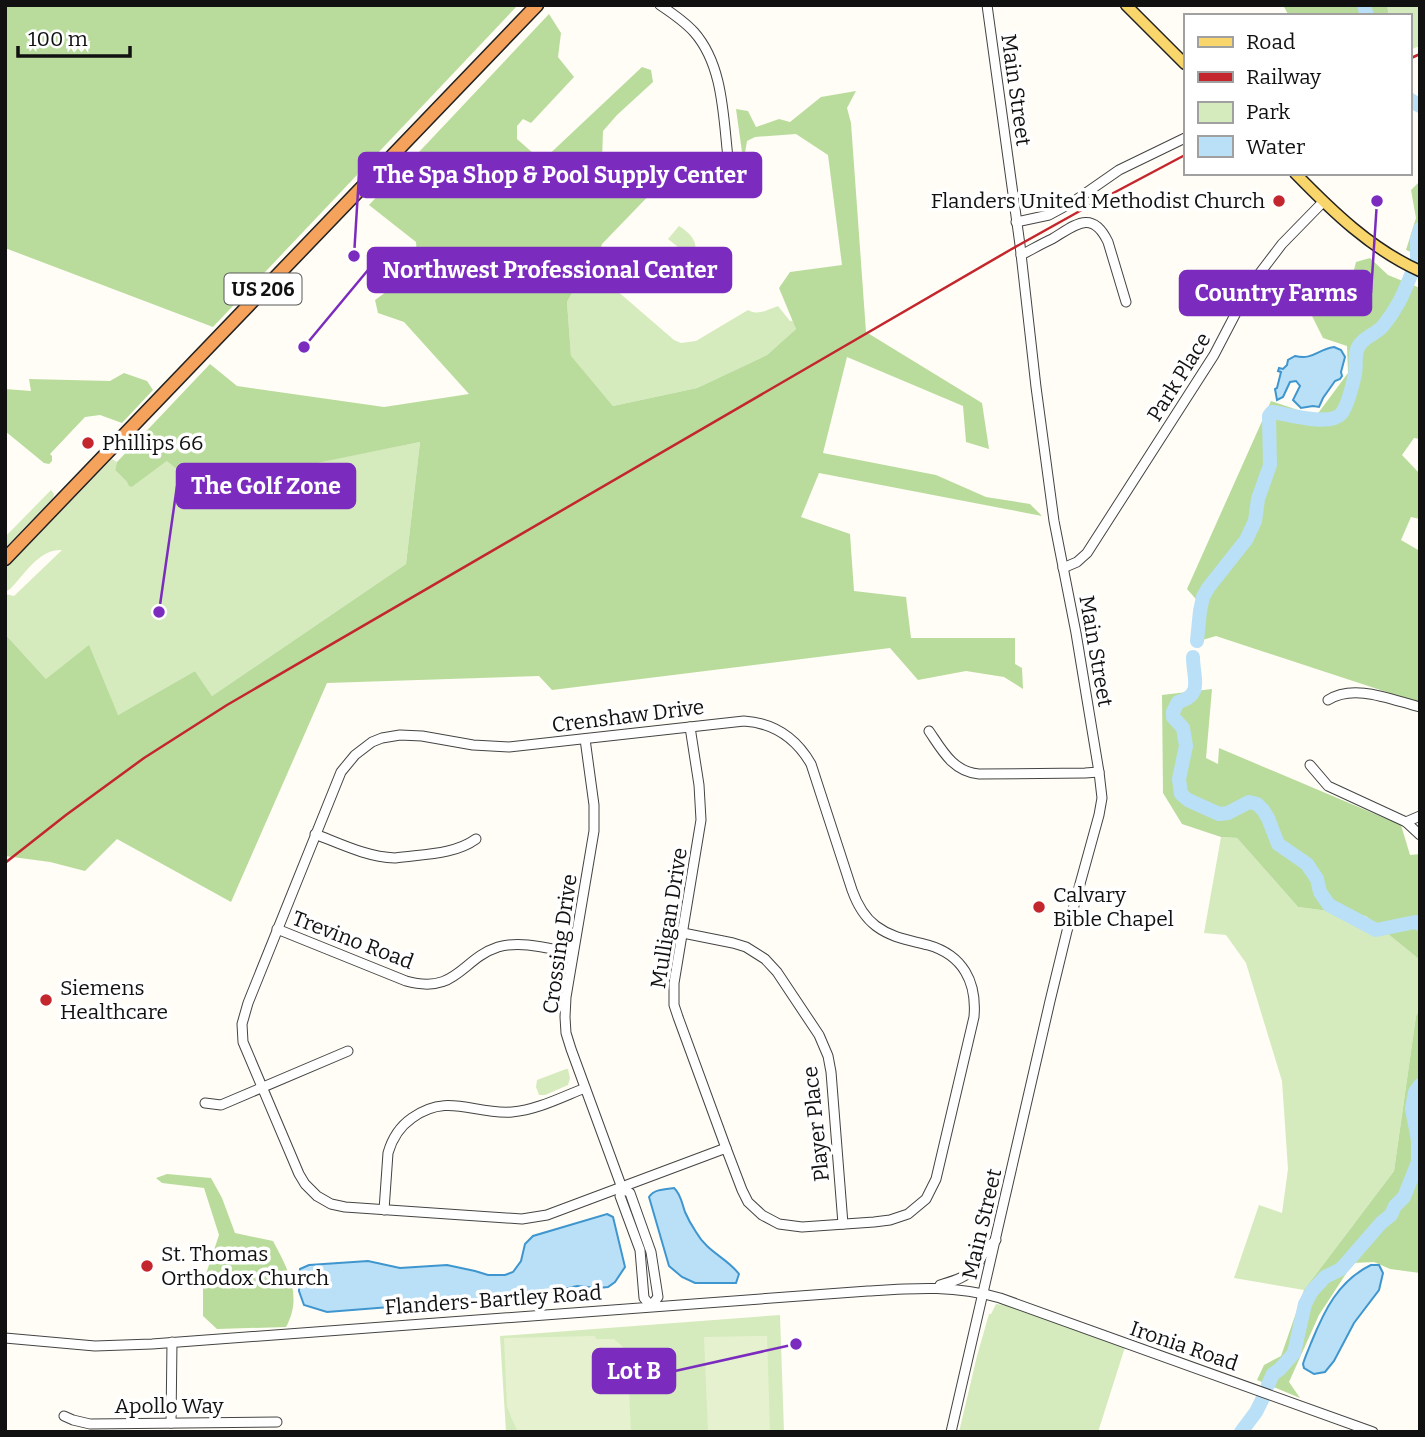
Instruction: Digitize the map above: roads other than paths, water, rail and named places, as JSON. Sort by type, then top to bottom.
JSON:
[{"type":"highway","name":"US 206","points":[[5,559],[537,5]]},
{"type":"main road","points":[[1126,5],[1184,63]]},
{"type":"main road","points":[[1296,175],[1366,239],[1419,271]]},
{"type":"street","points":[[660,5],[691,29],[701,41],[715,69],[721,94],[729,166]]},
{"type":"street","name":"Main Street","points":[[951,1432],[1057,971],[1099,815],[1101,798],[1100,772],[1054,521],[987,5]]},
{"type":"street","points":[[1016,222],[1049,215],[1119,170],[1184,138]]},
{"type":"street","name":"Park Place","points":[[1063,568],[1077,562],[1087,553],[1214,355],[1255,278],[1282,244],[1323,202]]},
{"type":"street","points":[[1021,255],[1075,224],[1090,223],[1103,233],[1108,242],[1126,302]]},
{"type":"street","points":[[1328,700],[1359,692],[1420,707]]},
{"type":"street","name":"Crenshaw Drive","points":[[756,722],[778,730],[797,743],[811,764],[861,910],[885,932],[951,955],[967,975],[974,991],[974,1017],[936,1179],[929,1195],[914,1211],[897,1219],[790,1226],[774,1222],[752,1206],[745,1196],[726,1148],[622,1188],[532,1218],[340,1206],[327,1202],[312,1192],[299,1174],[243,1042],[243,1024],[247,1003],[341,772],[362,749],[382,738],[400,735],[509,747],[690,727],[756,722]]},
{"type":"street","name":"Mulligan Drive","points":[[690,727],[699,785],[701,820],[674,983],[674,1005],[726,1148]]},
{"type":"street","points":[[929,731],[950,761],[968,772],[1100,772]]},
{"type":"street","name":"Crossing Drive","points":[[585,739],[594,806],[594,831],[565,1017],[568,1042],[622,1188],[630,1193],[651,1252],[658,1297],[651,1306]]},
{"type":"street","points":[[1310,765],[1321,779],[1336,791],[1406,822],[1420,835]]},
{"type":"street","points":[[1406,822],[1420,816]]},
{"type":"street","points":[[315,834],[366,854],[385,858],[455,850],[476,839]]},
{"type":"street","name":"Trevino Road","points":[[277,929],[417,984],[445,981],[501,946],[526,945],[573,953]]},
{"type":"street","name":"Player Place","points":[[682,933],[746,947],[765,959],[784,981],[819,1035],[831,1072],[842,1224]]},
{"type":"street","points":[[205,1103],[221,1105],[348,1051]]},
{"type":"street","points":[[384,1210],[390,1145],[404,1124],[421,1112],[444,1104],[499,1112],[523,1111],[585,1088]]},
{"type":"street","points":[[932,1287],[968,1274],[976,1266],[986,1247],[996,1240]]},
{"type":"street","name":"Flanders-Bartley Road","points":[[5,1338],[94,1346],[932,1287],[984,1293]]},
{"type":"street","name":"Ironia Road","points":[[984,1293],[1373,1432]]},
{"type":"street","points":[[171,1423],[172,1342]]},
{"type":"street","name":"Apollo Way","points":[[64,1416],[90,1424],[277,1422]]},
{"type":"water","points":[[1334,347],[1341,350],[1345,357],[1342,376],[1335,381],[1319,407],[1301,408],[1293,400],[1300,386],[1296,381],[1290,382],[1283,397],[1277,400],[1275,389],[1281,372],[1278,371],[1279,368],[1283,369],[1288,360],[1295,356],[1311,356]]},
{"type":"water","points":[[674,1188],[701,1239],[739,1274],[736,1283],[695,1283],[669,1266],[649,1197],[657,1191]]},
{"type":"water","points":[[607,1214],[613,1217],[625,1267],[608,1287],[577,1286],[540,1295],[327,1312],[304,1305],[299,1291],[300,1269],[309,1265],[368,1261],[400,1268],[447,1265],[488,1275],[505,1275],[513,1272],[521,1261],[525,1244],[533,1236]]},
{"type":"water","points":[[1371,1265],[1379,1265],[1383,1273],[1379,1290],[1354,1323],[1334,1361],[1325,1372],[1314,1374],[1304,1368],[1303,1364],[1327,1308],[1350,1279]]},
{"type":"waterway","points":[[1364,5],[1366,14]]},
{"type":"waterway","points":[[1411,100],[1420,106]]},
{"type":"waterway","points":[[1417,260],[1420,229]]},
{"type":"waterway","points":[[1197,641],[1203,597],[1246,540],[1255,521],[1258,499],[1270,465],[1269,416],[1272,412],[1318,420],[1335,418],[1341,414],[1353,383],[1359,346],[1388,320],[1411,275]]},
{"type":"waterway","points":[[1193,657],[1194,690],[1186,699],[1178,702],[1173,712],[1173,717],[1183,728],[1186,746],[1179,779],[1181,794],[1219,814],[1228,813],[1249,802],[1257,804],[1268,818],[1278,844],[1307,864],[1329,905],[1376,930],[1415,922],[1420,924]]},
{"type":"waterway","points":[[1268,1385],[1273,1374],[1294,1353],[1305,1304],[1312,1291],[1325,1277],[1341,1269],[1404,1197],[1418,1162],[1418,1140],[1412,1109],[1415,1092],[1420,1085]]},
{"type":"waterway","points":[[1241,1432],[1263,1398]]},
{"type":"railway","points":[[1411,58],[1420,54]]},
{"type":"railway","points":[[5,863],[144,758],[227,705],[1010,250],[1184,156]]},
{"type":"place","name":"Flanders United Methodist Church","points":[[1279,201]]},
{"type":"place","name":"Country Farms","points":[[1377,201]]},
{"type":"place","name":"The Spa Shop & Pool Supply Center","points":[[354,256]]},
{"type":"place","name":"Northwest Professional Center","points":[[304,347]]},
{"type":"place","name":"Phillips 66","points":[[88,443]]},
{"type":"place","name":"The Golf Zone","points":[[159,612]]},
{"type":"place","name":"Calvary Bible Chapel","points":[[1039,907]]},
{"type":"place","name":"Siemens Healthcare","points":[[46,1000]]},
{"type":"place","name":"St. Thomas Orthodox Church","points":[[147,1266]]},
{"type":"place","name":"Lot B","points":[[796,1344]]}]
